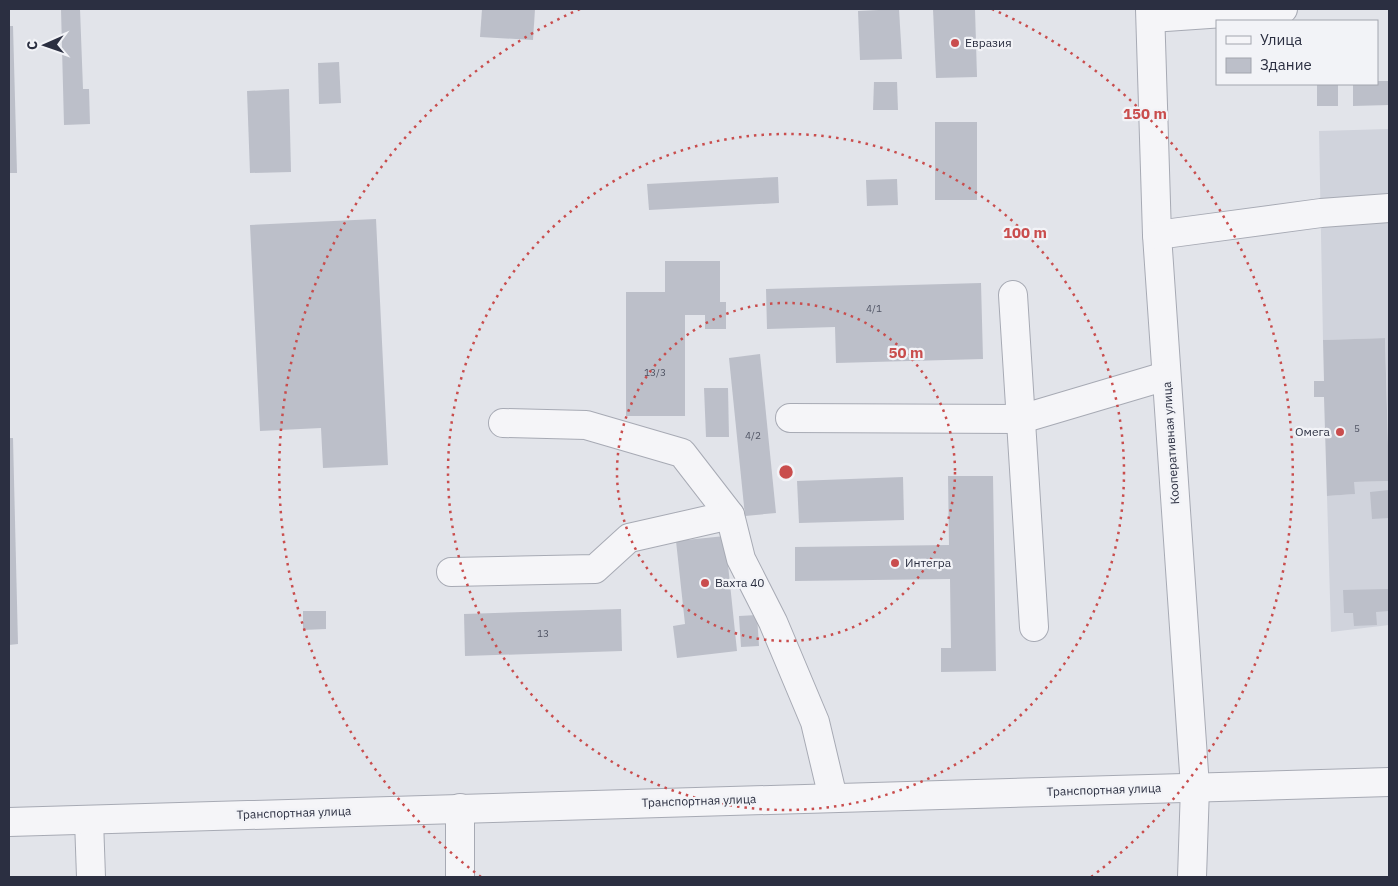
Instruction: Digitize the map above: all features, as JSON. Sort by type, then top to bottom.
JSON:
[{"type":"street","points":[[1150,14],[1284,9]]},
{"type":"street","name":"Кооперативная улица","points":[[1150,14],[1157,235],[1195,788],[1192,877]]},
{"type":"street","points":[[1157,235],[1321,213],[1389,208]]},
{"type":"street","points":[[1013,294],[1034,627]]},
{"type":"street","points":[[790,418],[1021,418],[1166,376]]},
{"type":"street","points":[[503,423],[586,425],[682,453],[730,515],[741,559],[773,622],[815,722],[833,798]]},
{"type":"street","points":[[451,572],[595,569],[629,538],[730,515]]},
{"type":"street","name":"Транспортная улица","points":[[9,822],[1389,782]]},
{"type":"street","points":[[460,808],[460,877]]},
{"type":"street","points":[[90,820],[91,877]]},
{"type":"shaded area","points":[[1389,129],[1389,460],[1385,338],[1323,340],[1319,131]]},
{"type":"shaded area","points":[[1389,481],[1389,625],[1331,632],[1327,496],[1354,494],[1354,482]]},
{"type":"building","points":[[61,9],[80,9],[83,89],[89,89],[90,124],[64,125]]},
{"type":"building","points":[[482,9],[535,9],[533,40],[480,37]]},
{"type":"building","points":[[899,9],[902,59],[860,60],[858,11]]},
{"type":"building","name":"Евразия","points":[[933,9],[975,9],[977,77],[936,78]]},
{"type":"building","points":[[9,26],[13,26],[17,173],[9,173]]},
{"type":"building","points":[[339,62],[341,103],[319,104],[318,63]]},
{"type":"building","points":[[1378,81],[1389,81],[1389,105],[1353,106],[1353,85],[1378,85]]},
{"type":"building","points":[[874,82],[897,82],[898,110],[873,110]]},
{"type":"building","points":[[1317,85],[1338,85],[1338,106],[1317,106]]},
{"type":"building","points":[[289,89],[291,172],[250,173],[247,91]]},
{"type":"building","points":[[935,122],[977,122],[977,200],[935,200]]},
{"type":"building","points":[[778,177],[779,203],[649,210],[647,184]]},
{"type":"building","points":[[897,179],[898,205],[867,206],[866,180]]},
{"type":"building","points":[[376,219],[388,465],[323,468],[321,428],[260,431],[250,225]]},
{"type":"building","points":[[665,261],[720,261],[720,302],[726,302],[726,329],[705,329],[705,315],[685,315],[685,416],[626,416],[626,292],[665,292]]},
{"type":"building","points":[[981,283],[983,359],[836,363],[835,327],[767,329],[766,289]]},
{"type":"building","points":[[1385,338],[1389,481],[1354,482],[1355,494],[1327,496],[1324,397],[1314,397],[1314,381],[1324,381],[1323,340]]},
{"type":"building","points":[[760,354],[776,513],[745,516],[729,358]]},
{"type":"building","points":[[704,388],[728,388],[729,437],[706,437]]},
{"type":"building","points":[[9,438],[13,438],[18,644],[9,645]]},
{"type":"building","name":"Интегра","points":[[948,476],[993,476],[996,671],[941,672],[941,648],[951,648],[950,579],[795,581],[795,547],[949,545]]},
{"type":"building","points":[[903,477],[904,520],[799,523],[797,481]]},
{"type":"building","points":[[1389,490],[1389,518],[1372,519],[1370,492]]},
{"type":"building","name":"Вахта 40","points":[[725,536],[737,651],[677,658],[673,626],[685,624],[676,541]]},
{"type":"building","points":[[1388,589],[1389,611],[1376,612],[1377,625],[1354,626],[1353,613],[1344,613],[1343,590]]},
{"type":"building","points":[[621,609],[622,651],[465,656],[464,614]]},
{"type":"building","points":[[303,611],[326,611],[326,629],[303,630]]},
{"type":"building","points":[[757,615],[759,646],[741,647],[739,616]]},
{"type":"place","name":"Евразия","points":[[955,43]]},
{"type":"place","name":"Омега","points":[[1340,432]]},
{"type":"place","name":"Интегра","points":[[895,563]]},
{"type":"place","name":"Вахта 40","points":[[705,583]]}]
